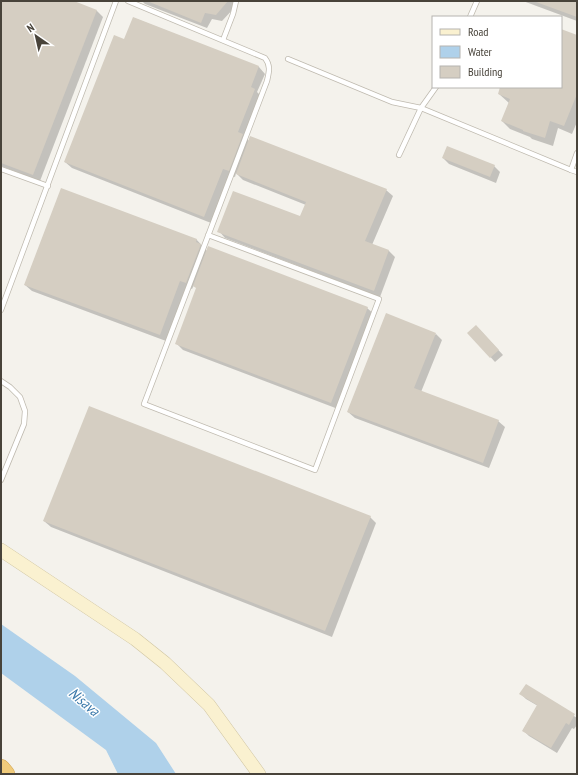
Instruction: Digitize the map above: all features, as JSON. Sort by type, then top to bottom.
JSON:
[{"type":"highway","points":[[1,768],[6,774]]},
{"type":"main road","points":[[1,550],[135,639],[165,663],[209,705],[259,774]]},
{"type":"lane","points":[[1,310],[116,1]]},
{"type":"lane","points":[[128,1],[266,58],[270,69],[267,81],[208,235],[144,404],[315,470],[379,299],[208,235]]},
{"type":"lane","points":[[223,40],[233,14],[236,1]]},
{"type":"lane","points":[[470,16],[477,1]]},
{"type":"lane","points":[[288,59],[392,102],[421,108],[577,172]]},
{"type":"lane","points":[[399,155],[421,108],[435,88]]},
{"type":"lane","points":[[571,170],[577,153]]},
{"type":"lane","points":[[1,168],[48,186]]},
{"type":"lane","points":[[1,381],[10,387],[20,397],[25,411],[24,424],[1,480]]},
{"type":"water","name":"Nisava","points":[[1,624],[75,676],[156,743],[176,774],[118,774],[106,750],[1,673]]},
{"type":"building","points":[[1,1],[74,1],[97,10],[33,175],[1,163]]},
{"type":"building","points":[[147,1],[228,1],[216,15],[205,13],[201,23]]},
{"type":"building","points":[[577,1],[577,17],[536,2]]},
{"type":"building","points":[[133,17],[259,66],[251,87],[255,89],[238,132],[243,134],[229,171],[223,169],[204,217],[64,162],[114,35],[124,39]]},
{"type":"building","points":[[562,29],[577,35],[577,94],[564,126],[550,121],[545,138],[523,131],[501,121],[510,99],[498,94],[500,88],[562,88]]},
{"type":"building","points":[[250,136],[387,189],[365,241],[389,250],[374,291],[217,232],[233,191],[300,216],[306,202],[236,174]]},
{"type":"building","points":[[447,146],[495,165],[490,177],[442,158]]},
{"type":"building","points":[[61,188],[197,239],[196,242],[201,244],[186,283],[180,281],[160,335],[24,285]]},
{"type":"building","points":[[208,246],[368,307],[331,403],[175,344],[196,288],[193,286]]},
{"type":"building","points":[[386,313],[436,333],[414,388],[499,420],[483,463],[347,412]]},
{"type":"building","points":[[476,325],[499,350],[490,358],[467,333]]},
{"type":"building","points":[[89,406],[371,516],[325,631],[43,521]]},
{"type":"building","points":[[526,684],[575,714],[569,725],[566,723],[551,748],[522,731],[537,705],[519,694]]}]
